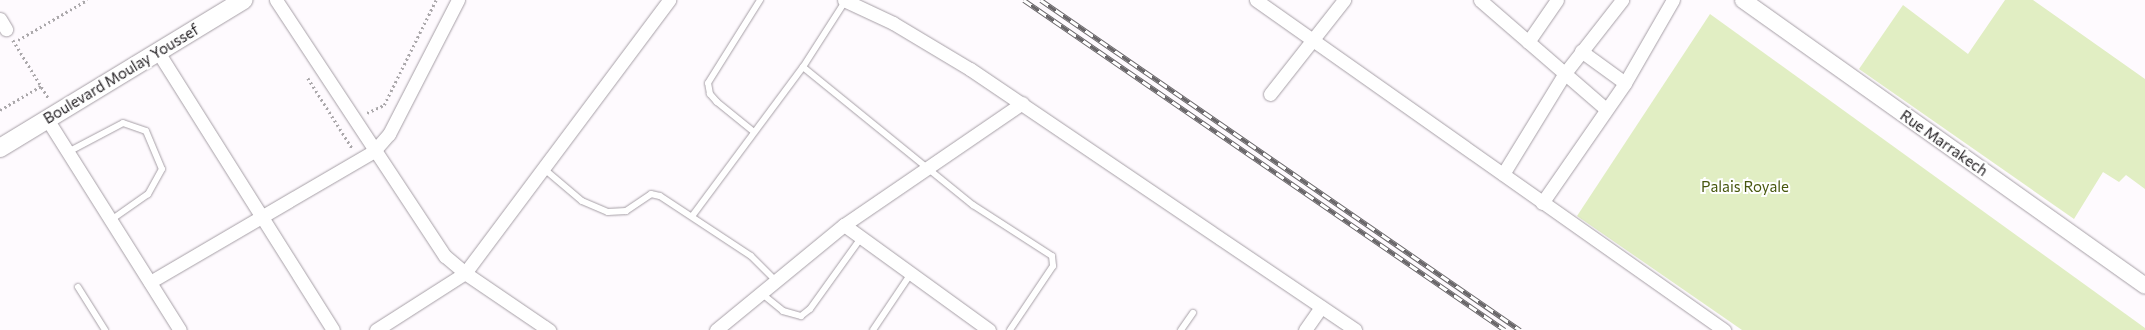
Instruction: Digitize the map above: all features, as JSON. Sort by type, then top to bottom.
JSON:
[{"type":"main road","name":"Boulevard Moulay Youssef","points":[[0,148],[243,0]]},
{"type":"street","points":[[276,0],[444,256],[465,273],[549,330]]},
{"type":"street","points":[[150,282],[374,151],[389,134],[458,0]]},
{"type":"street","points":[[376,330],[465,273],[669,0]]},
{"type":"street","points":[[845,0],[893,23],[1022,103],[1354,330]]},
{"type":"street","points":[[1256,0],[1724,330]]},
{"type":"street","points":[[1270,94],[1316,41],[1344,0]]},
{"type":"street","points":[[1480,0],[1606,109]]},
{"type":"street","points":[[1528,42],[1557,0]]},
{"type":"street","points":[[1503,174],[1565,73],[1622,0]]},
{"type":"street","points":[[1542,203],[1625,83],[1673,0]]},
{"type":"street","name":"Rue Marrakech","points":[[1743,0],[2145,286]]},
{"type":"street","points":[[1581,51],[1625,83]]},
{"type":"street","points":[[158,52],[260,218],[333,330]]},
{"type":"street","points":[[716,330],[844,225],[1022,103]]},
{"type":"street","points":[[52,116],[68,152],[180,330]]},
{"type":"street","points":[[844,225],[980,327]]},
{"type":"street","points":[[1305,330],[1321,307]]},
{"type":"lane","points":[[754,132],[717,102],[710,94],[708,83],[760,0]]},
{"type":"lane","points":[[693,214],[803,67],[845,0]]},
{"type":"lane","points":[[803,67],[926,169],[1054,260],[1010,330]]},
{"type":"lane","points":[[68,152],[123,123],[146,131],[162,169],[148,194],[111,220]]},
{"type":"lane","points":[[542,168],[582,201],[608,212],[626,211],[651,194],[693,214],[751,256],[776,281]]},
{"type":"lane","points":[[761,293],[783,311],[800,316],[810,309],[861,238]]},
{"type":"lane","points":[[873,330],[910,275]]},
{"type":"lane","points":[[78,286],[105,330]]},
{"type":"lane","points":[[1182,330],[1193,313]]},
{"type":"path","points":[[14,42],[87,0]]},
{"type":"path","points":[[361,111],[376,112],[384,105],[436,0]]},
{"type":"path","points":[[3,24],[41,86],[52,116]]},
{"type":"path","points":[[0,110],[41,86]]},
{"type":"green space","points":[[2005,0],[2033,0],[2145,79],[2145,189],[2126,175],[2119,182],[2103,172],[2074,219],[1859,69],[1903,5],[1968,54]]},
{"type":"green space","name":"Palais Royale","points":[[1710,14],[2145,328],[2145,330],[1742,330],[1577,216]]},
{"type":"railway","points":[[1024,0],[1505,330]]},
{"type":"railway","points":[[1041,0],[1520,330]]}]
